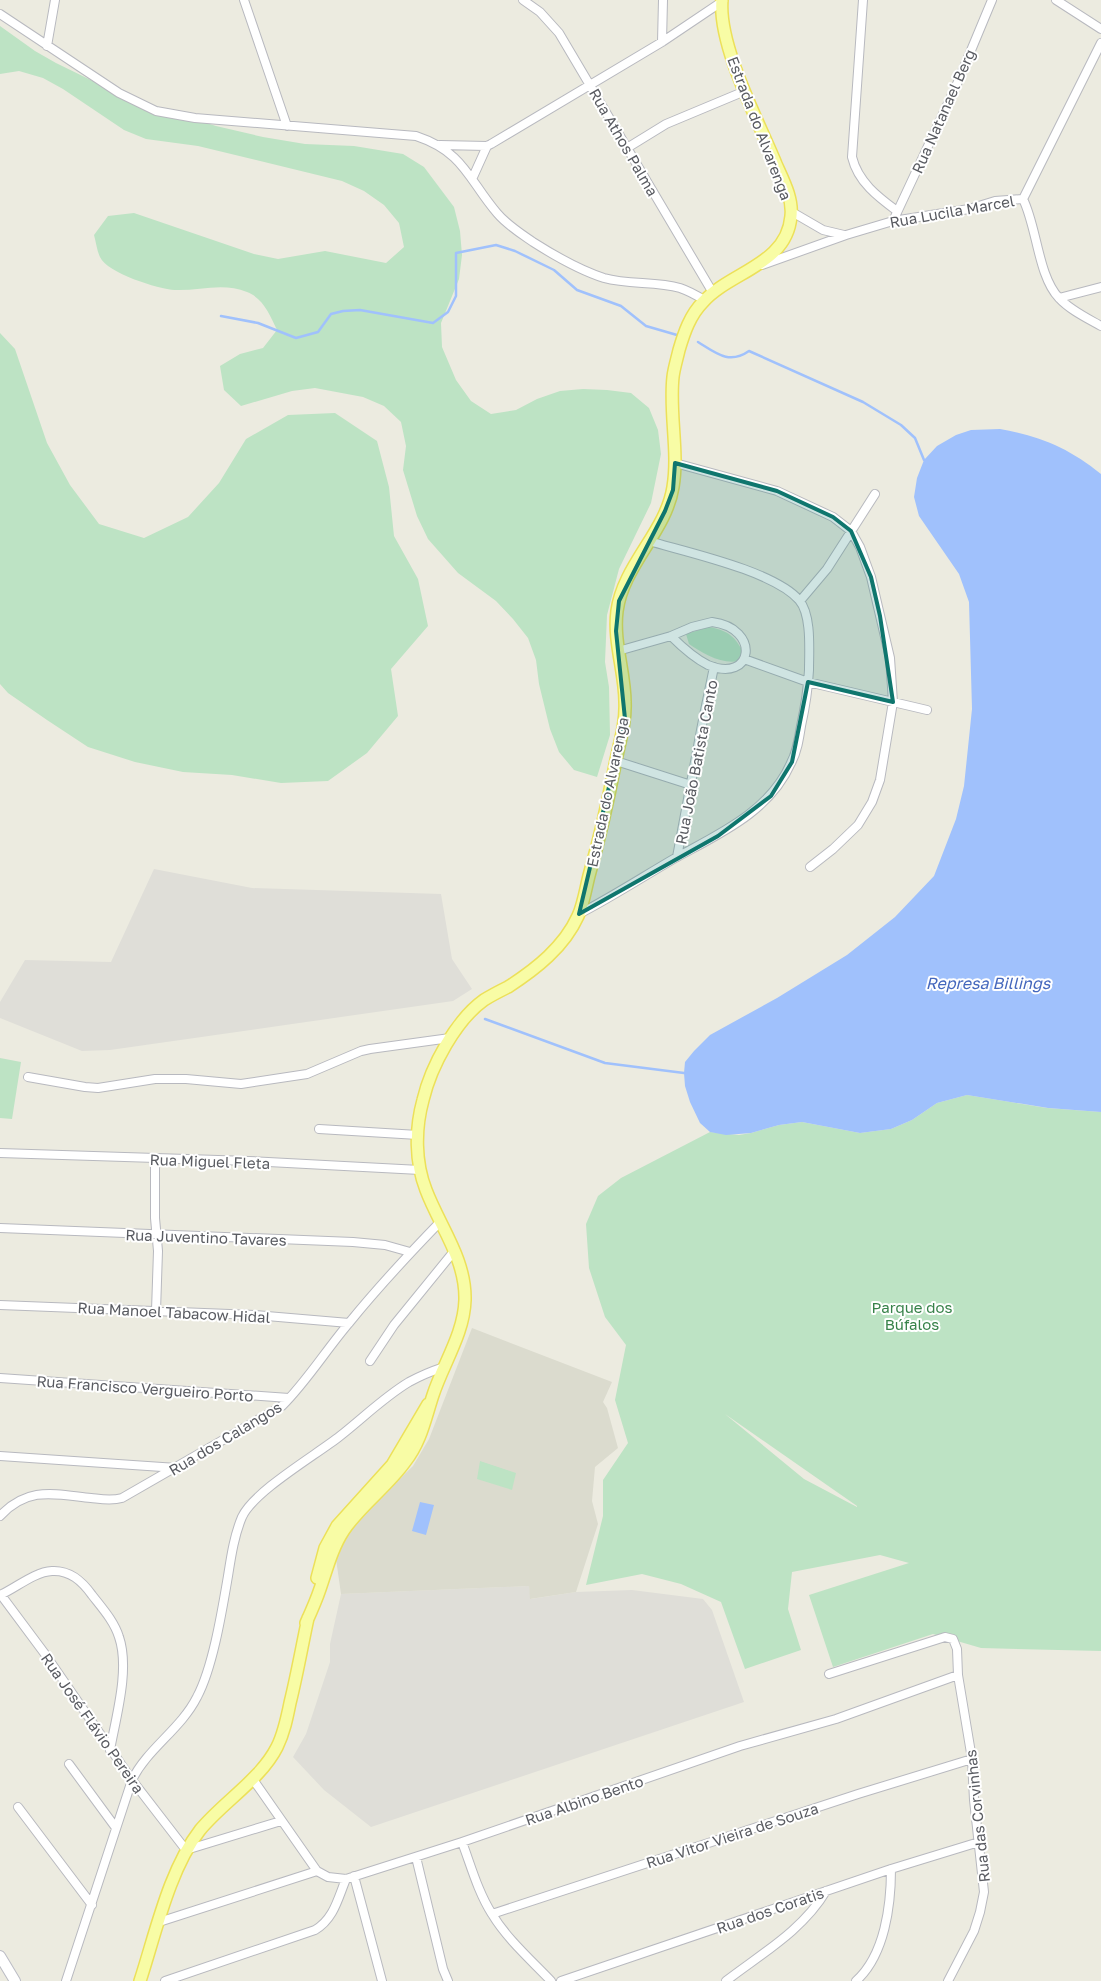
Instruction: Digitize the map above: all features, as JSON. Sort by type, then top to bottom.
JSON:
[{"type":"main road","name":"Estrada do Alvarenga","points":[[140,1981],[177,1868],[186,1850],[214,1815],[252,1778],[276,1749],[282,1736],[301,1657],[306,1623],[341,1535],[359,1512],[391,1480],[413,1452],[426,1422],[431,1398],[459,1330],[465,1301],[462,1269],[426,1189],[417,1159],[423,1096],[455,1029],[471,1011],[487,998],[528,974],[546,959],[566,937],[579,914],[600,837],[625,718],[626,698],[616,631],[619,601],[628,578],[665,511],[673,490],[675,463],[673,376],[688,323],[708,296],[767,260],[785,237],[792,212],[788,192],[745,91],[723,29],[723,1]]},
{"type":"main road","points":[[0,1956],[15,1981]]},
{"type":"street","points":[[47,46],[55,0]]},
{"type":"street","points":[[244,0],[287,126]]},
{"type":"street","points":[[662,42],[663,0]]},
{"type":"street","points":[[863,0],[852,157],[863,181],[874,194],[897,212]]},
{"type":"street","name":"Rua Natanael Berg","points":[[893,221],[958,84],[992,0]]},
{"type":"street","points":[[1056,0],[1101,29]]},
{"type":"street","name":"Rua Athos Palma","points":[[528,1],[553,24],[559,33],[628,148],[708,296]]},
{"type":"street","points":[[440,145],[487,146],[662,42],[723,1]]},
{"type":"street","points":[[0,14],[119,93],[156,111],[195,118],[416,136],[440,145],[456,158],[473,177],[498,214],[514,230],[580,268],[606,278],[680,288],[708,296]]},
{"type":"street","points":[[1023,199],[1101,43]]},
{"type":"street","points":[[628,148],[666,124],[745,91]]},
{"type":"street","points":[[473,177],[487,146]]},
{"type":"street","name":"Rua Lucila Marcel","points":[[755,267],[846,235],[893,221],[962,210],[995,201],[1023,199],[1031,218],[1048,283],[1059,298],[1101,326]]},
{"type":"street","name":"Rua Lucila Marcel","points":[[792,212],[823,230],[846,235]]},
{"type":"street","points":[[1059,298],[1101,287]]},
{"type":"street","points":[[675,463],[777,491],[833,517],[851,531],[860,547],[870,578],[890,658],[893,702],[880,780],[872,802],[858,825],[810,867]]},
{"type":"street","points":[[800,601],[827,569],[875,494]]},
{"type":"street","points":[[579,914],[677,857],[701,846],[756,809],[776,788],[792,762],[797,746],[808,682],[808,624],[800,601],[781,586],[760,576],[649,541]]},
{"type":"street","points":[[618,651],[712,622],[720,623],[737,633],[747,650],[744,659],[737,666],[728,668],[714,667],[696,658],[671,636]]},
{"type":"street","points":[[744,659],[808,682],[928,710]]},
{"type":"street","name":"Rua João Batista Canto","points":[[677,857],[714,667]]},
{"type":"street","points":[[616,761],[691,785]]},
{"type":"street","points":[[28,1077],[98,1088],[155,1079],[186,1079],[241,1084],[307,1074],[370,1049],[450,1038]]},
{"type":"street","points":[[319,1129],[418,1135]]},
{"type":"street","name":"Rua Miguel Fleta","points":[[0,1153],[249,1161],[420,1170]]},
{"type":"street","points":[[155,1159],[156,1311]]},
{"type":"street","name":"Rua dos Calangos","points":[[0,1516],[16,1502],[39,1493],[104,1500],[122,1498],[270,1414],[290,1398],[348,1323],[410,1252],[441,1221]]},
{"type":"street","name":"Rua Juventino Tavares","points":[[0,1228],[373,1244],[385,1245],[410,1252]]},
{"type":"street","points":[[370,1361],[394,1325],[455,1250]]},
{"type":"street","name":"Rua Manoel Tabacow Hidal","points":[[0,1305],[255,1315],[348,1323]]},
{"type":"street","points":[[66,1981],[132,1780],[141,1765],[197,1698],[210,1660],[233,1548],[247,1508],[264,1492],[340,1436],[397,1390],[425,1374],[444,1367]]},
{"type":"street","name":"Rua Francisco Vergueiro Porto","points":[[0,1378],[290,1398]]},
{"type":"street","points":[[0,1456],[177,1468]]},
{"type":"street","points":[[0,1595],[49,1571],[67,1573],[87,1588],[115,1626],[122,1647],[122,1662],[120,1693],[110,1750]]},
{"type":"street","name":"Rua José Flávio Pereira","points":[[0,1595],[45,1654],[110,1750],[186,1850]]},
{"type":"street","name":"Rua das Corvinhas","points":[[829,1674],[948,1637],[953,1639],[956,1645],[958,1675],[972,1759],[974,1800],[984,1892],[974,1931],[948,1981]]},
{"type":"street","name":"Rua Albino Bento","points":[[317,1871],[328,1877],[350,1877],[416,1857],[740,1746],[836,1718],[958,1675]]},
{"type":"street","name":"Rua Vitor Vieira de Souza","points":[[492,1914],[858,1794],[972,1759]]},
{"type":"street","points":[[69,1764],[116,1828]]},
{"type":"street","points":[[159,1922],[317,1871],[252,1778]]},
{"type":"street","points":[[18,1807],[92,1905]]},
{"type":"street","points":[[186,1850],[281,1821]]},
{"type":"street","points":[[462,1842],[482,1894],[492,1914],[516,1944],[551,1981]]},
{"type":"street","name":"Rua dos Coratis","points":[[561,1981],[890,1868],[979,1842]]},
{"type":"street","points":[[416,1857],[445,1976],[448,1981]]},
{"type":"street","points":[[856,1981],[874,1958],[887,1918],[891,1893],[890,1868]]},
{"type":"street","points":[[165,1981],[315,1930],[328,1920],[350,1877]]},
{"type":"street","points":[[350,1877],[382,1981]]},
{"type":"street","points":[[726,1981],[799,1925],[826,1891]]},
{"type":"highlighted area","points":[[675,463],[777,491],[833,517],[851,531],[871,577],[880,616],[893,702],[808,682],[792,762],[771,796],[718,836],[579,914],[625,719],[616,631],[619,601],[665,511],[673,490]]},
{"type":"shaded area","points":[[154,869],[252,888],[441,894],[452,959],[472,989],[453,1001],[110,1050],[82,1051],[0,1018],[0,1002],[25,960],[111,962]]},
{"type":"shaded area","points":[[472,1328],[612,1382],[603,1402],[607,1408],[618,1448],[595,1467],[592,1501],[598,1524],[576,1592],[530,1599],[529,1586],[341,1594],[336,1559],[338,1546],[356,1521],[413,1466],[429,1439]]},
{"type":"shaded area","points":[[529,1586],[531,1599],[576,1592],[632,1590],[703,1599],[712,1610],[744,1702],[371,1827],[324,1790],[293,1757],[306,1734],[330,1662],[330,1644],[341,1594]]},
{"type":"green space","points":[[0,26],[35,51],[101,85],[169,111],[216,126],[305,144],[354,146],[403,154],[424,167],[454,207],[460,231],[462,255],[459,279],[441,323],[442,347],[456,380],[471,401],[491,414],[516,410],[537,399],[560,391],[583,389],[631,393],[649,408],[658,430],[661,454],[651,503],[619,569],[607,615],[605,662],[609,687],[610,735],[597,777],[574,770],[559,752],[550,729],[539,684],[536,660],[528,638],[496,601],[458,573],[428,539],[417,516],[403,470],[406,446],[401,422],[384,406],[363,397],[315,388],[292,391],[241,406],[224,390],[220,366],[240,354],[263,348],[277,330],[262,303],[253,295],[238,289],[220,287],[175,290],[157,287],[134,279],[112,269],[105,263],[99,255],[94,235],[108,216],[134,213],[254,254],[278,259],[325,251],[386,263],[404,247],[399,223],[384,205],[364,191],[342,181],[198,146],[146,139],[124,130],[63,89],[43,78],[19,71],[0,74]]},
{"type":"green space","points":[[0,333],[15,349],[47,443],[70,485],[99,524],[144,538],[188,517],[219,483],[246,439],[288,415],[335,413],[377,441],[389,487],[394,536],[418,579],[428,626],[391,669],[398,716],[367,753],[328,781],[281,783],[232,775],[183,772],[135,762],[88,747],[8,693],[0,684]]},
{"type":"green space","points":[[709,627],[725,632],[736,640],[742,650],[739,661],[719,660],[689,644],[686,634]]},
{"type":"green space","points":[[0,1058],[21,1062],[12,1119],[0,1118]]},
{"type":"green space","name":"Parque dos Búfalos","points":[[967,1095],[1047,1108],[1101,1112],[1101,1651],[981,1648],[933,1634],[833,1667],[809,1595],[909,1563],[880,1555],[792,1572],[788,1609],[801,1650],[745,1669],[721,1602],[681,1584],[642,1574],[586,1585],[603,1516],[603,1480],[628,1443],[615,1400],[626,1345],[605,1317],[589,1268],[586,1224],[598,1196],[621,1178],[710,1132],[739,1135],[779,1125],[802,1122],[860,1133],[891,1129],[912,1120],[937,1103]],"holes":[[[725,1414],[857,1506],[804,1479]]]},
{"type":"green space","points":[[480,1461],[516,1473],[512,1490],[477,1479]]},
{"type":"water","name":"Represa Billings","points":[[1000,429],[1028,435],[1054,444],[1101,474],[1101,1112],[1048,1108],[967,1095],[937,1103],[912,1120],[891,1129],[860,1133],[802,1122],[779,1125],[751,1133],[726,1135],[710,1132],[700,1123],[685,1086],[685,1062],[694,1051],[710,1035],[777,998],[847,955],[895,917],[934,876],[956,819],[964,786],[972,709],[969,602],[959,574],[919,516],[914,497],[917,478],[924,460],[937,446],[956,435],[971,430]]},
{"type":"water","points":[[420,1502],[434,1505],[426,1535],[412,1531]]},
{"type":"waterway","points":[[221,316],[258,323],[296,338],[318,332],[331,314],[343,311],[360,310],[433,323],[448,312],[456,296],[456,253],[496,245],[515,251],[554,270],[577,290],[621,306],[646,326],[677,335]]},
{"type":"waterway","points":[[698,342],[723,356],[735,357],[749,351],[863,402],[901,425],[915,438],[924,460]]},
{"type":"waterway","points":[[485,1019],[605,1063],[684,1073]]}]
